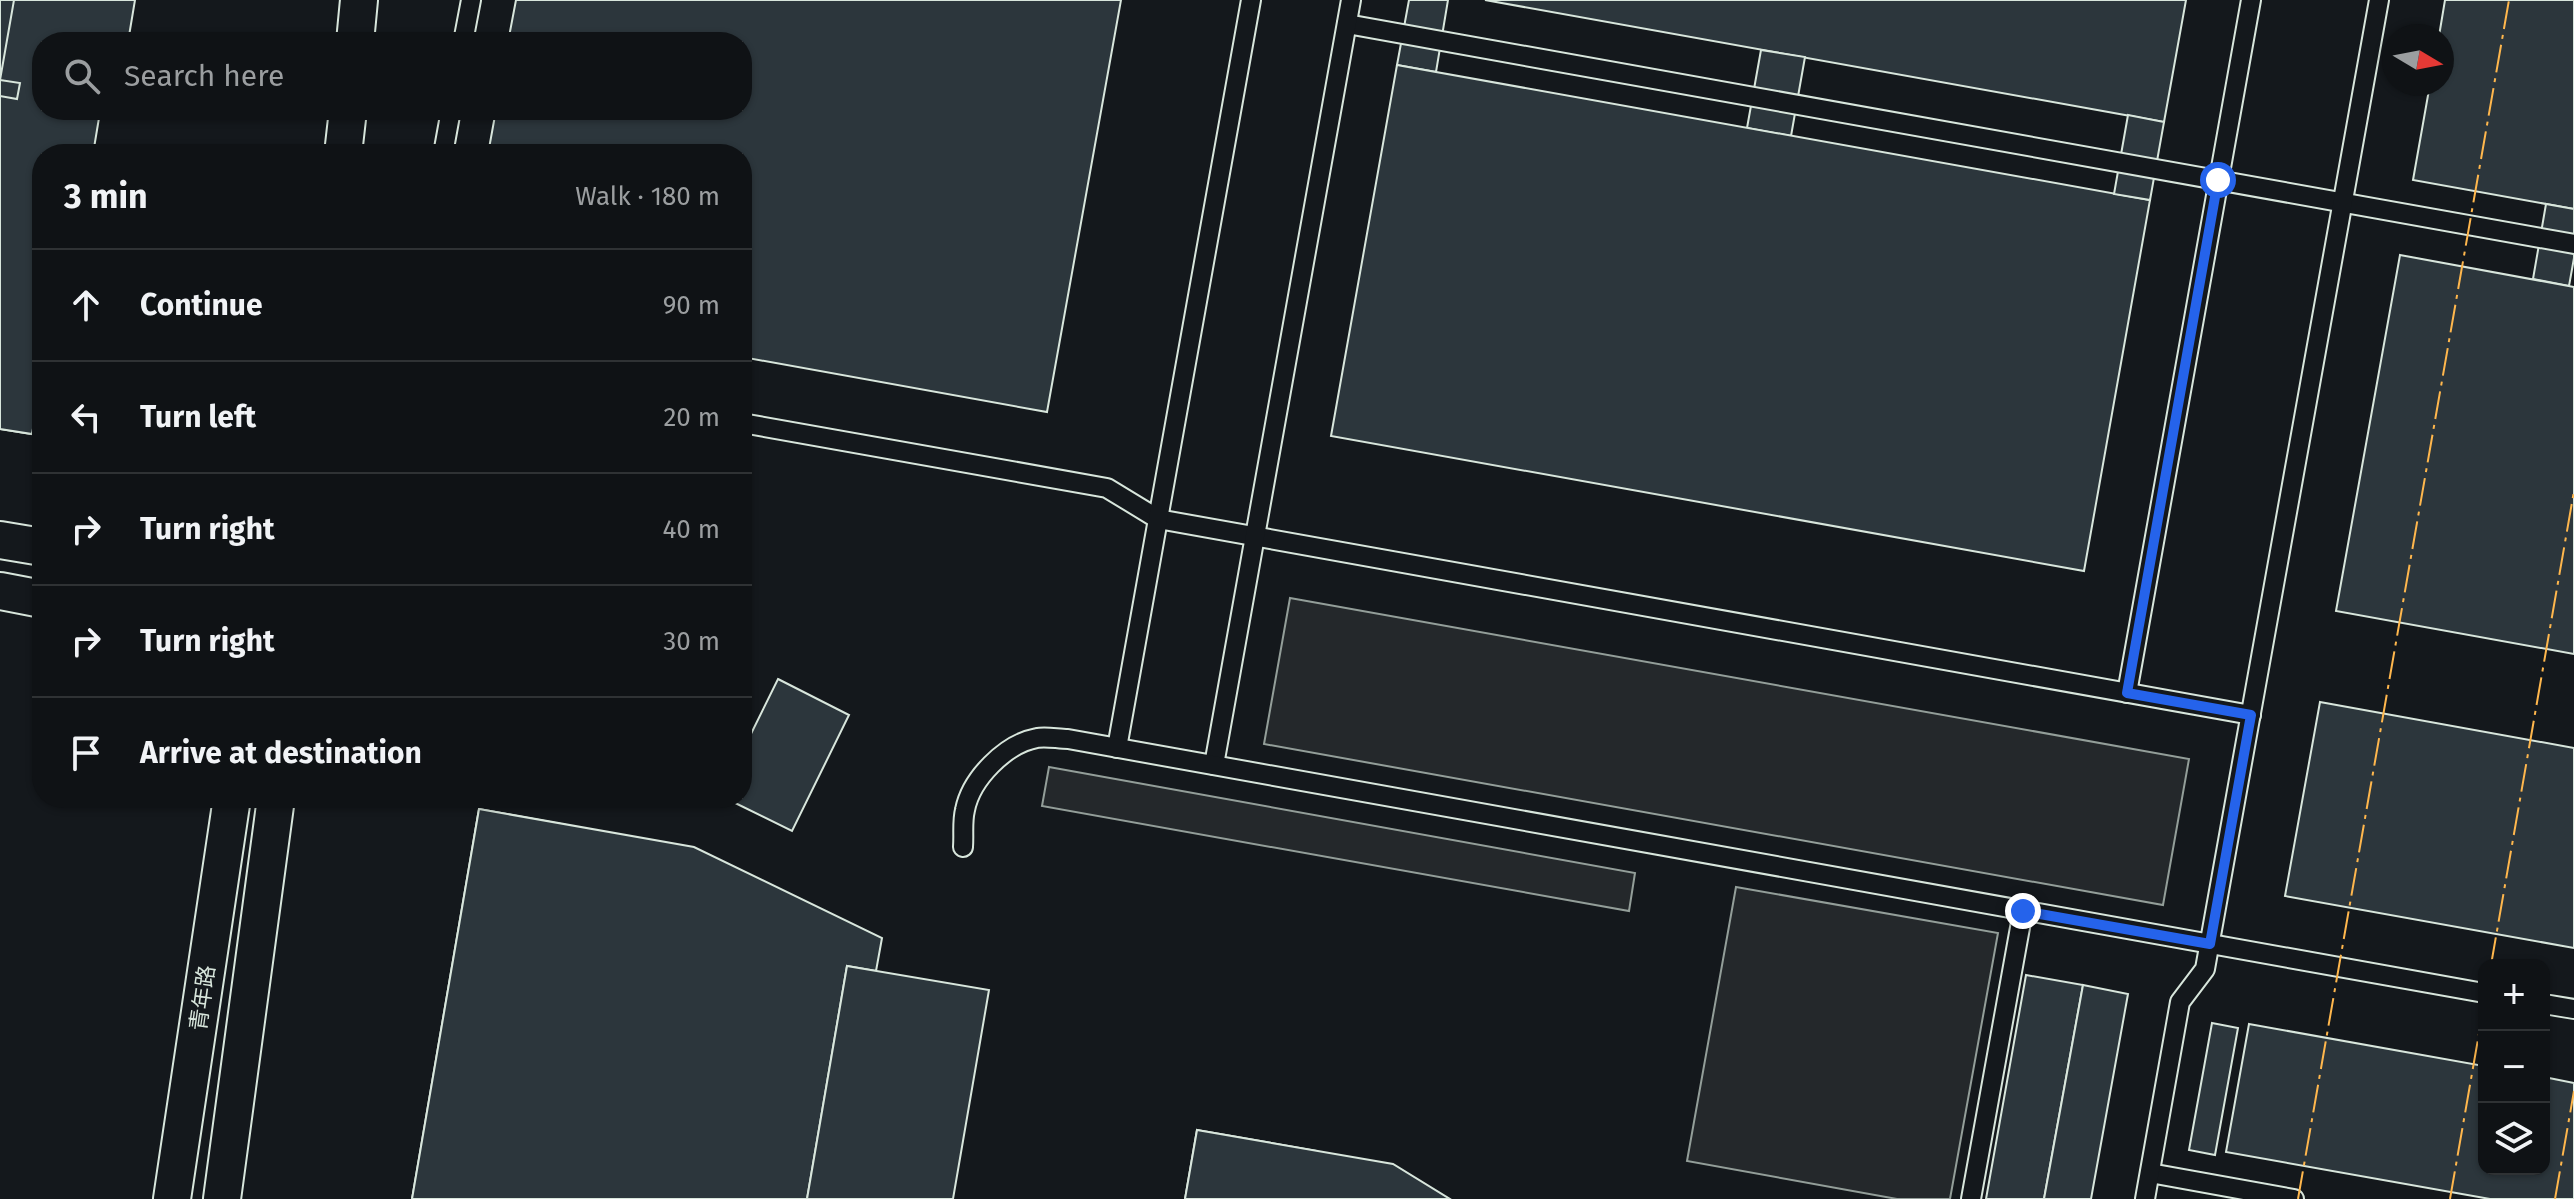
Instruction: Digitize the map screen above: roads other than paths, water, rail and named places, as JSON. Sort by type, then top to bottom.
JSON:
[{"type":"street","points":[[356,32],[359,0]]},
{"type":"street","points":[[344,144],[347,120]]},
{"type":"street","points":[[0,540],[32,545]]},
{"type":"street","points":[[0,591],[32,597]]},
{"type":"street","name":"青年路","points":[[172,1199],[231,808]]},
{"type":"street","points":[[222,1199],[275,808]]},
{"type":"lane","points":[[465,32],[471,0]]},
{"type":"lane","points":[[1117,748],[1251,0]]},
{"type":"lane","points":[[1214,765],[1351,0]]},
{"type":"lane","points":[[2127,693],[2251,0]]},
{"type":"lane","points":[[2145,1199],[2180,1002],[2205,969],[2210,944],[2379,0]]},
{"type":"lane","points":[[1347,24],[2574,244]]},
{"type":"lane","points":[[445,144],[449,120]]},
{"type":"lane","points":[[752,425],[1107,488],[1158,519],[2251,715]]},
{"type":"lane","points":[[963,847],[964,811],[972,789],[992,764],[1017,745],[1037,738],[1068,739],[2478,992]]},
{"type":"lane","points":[[1971,1199],[2023,911]]},
{"type":"lane","points":[[2550,1005],[2574,1009]]},
{"type":"lane","points":[[2150,1173],[2294,1199]]}]
